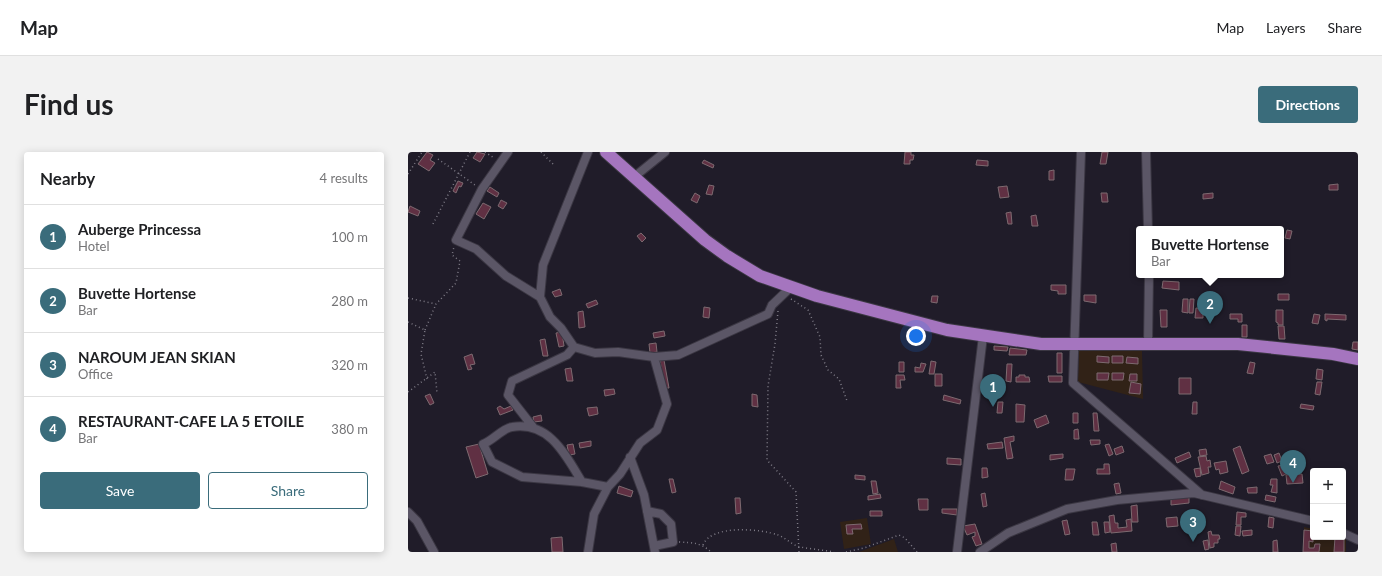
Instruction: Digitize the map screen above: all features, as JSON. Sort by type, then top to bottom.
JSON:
[{"type":"main road","points":[[606,152],[634,178],[727,256],[760,276],[806,292],[947,330],[1041,344],[1238,344],[1333,354],[1358,359]]},
{"type":"street","points":[[508,152],[482,189],[456,240],[476,249],[506,276],[540,297],[550,317],[574,347],[595,353],[618,352],[654,357],[685,353],[768,314],[772,306],[792,286]]},
{"type":"street","points":[[540,297],[543,265],[588,152]]},
{"type":"street","points":[[634,178],[664,152]]},
{"type":"street","points":[[1081,152],[1073,383],[1202,495]]},
{"type":"street","points":[[1146,152],[1148,226]]},
{"type":"street","points":[[1148,344],[1149,278]]},
{"type":"street","points":[[957,552],[983,336]]},
{"type":"street","points":[[533,427],[508,395],[512,381],[567,355],[574,347]]},
{"type":"street","points":[[588,552],[594,514],[608,487],[640,442],[657,430],[667,404],[654,357]]},
{"type":"street","points":[[582,482],[569,460],[548,434],[533,427],[510,427],[490,442],[483,444],[492,462],[522,477],[582,482],[608,487]]},
{"type":"street","points":[[630,457],[637,473],[647,511],[654,549],[673,542],[671,524],[661,514],[647,511]]},
{"type":"street","points":[[980,552],[1008,533],[1067,509],[1117,500],[1194,493],[1310,520]]},
{"type":"street","points":[[408,512],[417,521],[434,552]]},
{"type":"street","points":[[1346,534],[1358,540]]},
{"type":"path","points":[[408,174],[422,152]]},
{"type":"path","points":[[433,224],[470,152]]},
{"type":"path","points":[[484,152],[501,162]]},
{"type":"path","points":[[541,152],[553,164]]},
{"type":"path","points":[[438,159],[482,189]]},
{"type":"path","points":[[427,379],[421,354],[425,330],[436,304],[456,283],[460,261],[452,255],[456,240]]},
{"type":"path","points":[[787,302],[806,292]]},
{"type":"path","points":[[408,298],[436,304]]},
{"type":"path","points":[[791,299],[808,310],[820,336],[821,355],[825,365],[828,370],[839,379],[847,401]]},
{"type":"path","points":[[772,306],[778,309],[775,344],[768,386],[768,460],[796,492],[799,552]]},
{"type":"path","points":[[408,322],[425,330]]},
{"type":"path","points":[[408,392],[435,372],[437,393]]},
{"type":"path","points":[[703,545],[708,539],[724,530],[752,530],[765,531],[780,536],[799,547],[834,552]]},
{"type":"path","points":[[846,552],[864,548],[899,535],[905,538],[917,552]]},
{"type":"path","points":[[673,542],[691,542],[703,545],[711,552]]},
{"type":"path","points":[[812,552],[814,548]]},
{"type":"shaded area","points":[[1079,350],[1142,350],[1143,399],[1078,382]]},
{"type":"shaded area","points":[[867,518],[871,544],[844,549],[840,522]]},
{"type":"shaded area","points":[[1304,527],[1310,528],[1310,540],[1346,540],[1346,552],[1303,552]]},
{"type":"shaded area","points":[[894,539],[898,552],[859,552]]},
{"type":"building","points":[[427,152],[433,155],[430,160],[435,163],[429,171],[418,164]]},
{"type":"building","points":[[477,152],[485,154],[480,162],[473,158]]},
{"type":"building","points":[[905,152],[911,152],[911,155],[914,155],[913,160],[910,160],[910,164],[904,164]]},
{"type":"building","points":[[1102,152],[1108,152],[1106,164],[1100,164]]},
{"type":"building","points":[[704,160],[714,165],[713,168],[702,163]]},
{"type":"building","points":[[977,160],[988,161],[988,166],[976,165]]},
{"type":"building","points":[[1054,170],[1054,180],[1049,180],[1049,171]]},
{"type":"building","points":[[458,181],[463,183],[461,187],[459,186],[456,193],[453,191]]},
{"type":"building","points":[[1338,184],[1338,190],[1329,190],[1329,185]]},
{"type":"building","points":[[709,185],[714,186],[712,195],[706,194]]},
{"type":"building","points":[[1007,186],[1009,197],[1000,198],[998,187]]},
{"type":"building","points":[[490,187],[499,193],[497,197],[487,191]]},
{"type":"building","points":[[695,193],[700,196],[697,203],[691,200]]},
{"type":"building","points":[[1101,193],[1107,193],[1108,202],[1102,202]]},
{"type":"building","points":[[1213,193],[1213,198],[1203,199],[1203,194]]},
{"type":"building","points":[[501,200],[507,203],[503,209],[498,206]]},
{"type":"building","points":[[483,203],[491,207],[484,219],[476,214]]},
{"type":"building","points":[[410,206],[420,211],[418,216],[408,212]]},
{"type":"building","points":[[1011,212],[1012,224],[1008,224],[1006,213]]},
{"type":"building","points":[[1036,215],[1038,226],[1032,226],[1031,216]]},
{"type":"building","points":[[1287,230],[1292,231],[1290,239],[1285,238]]},
{"type":"building","points":[[641,233],[646,238],[642,242],[637,236]]},
{"type":"building","points":[[1163,281],[1179,282],[1179,290],[1162,288]]},
{"type":"building","points":[[1051,285],[1066,285],[1066,294],[1058,294],[1058,291],[1051,290]]},
{"type":"building","points":[[560,289],[562,295],[555,297],[552,292]]},
{"type":"building","points":[[1278,294],[1289,294],[1289,300],[1278,300]]},
{"type":"building","points":[[1084,295],[1096,295],[1096,303],[1084,301]]},
{"type":"building","points":[[932,296],[938,296],[937,303],[931,302]]},
{"type":"building","points":[[1183,299],[1188,299],[1188,313],[1182,312]]},
{"type":"building","points":[[1190,299],[1194,299],[1193,313],[1189,313]]},
{"type":"building","points":[[1204,299],[1209,300],[1209,308],[1203,307]]},
{"type":"building","points":[[596,300],[598,304],[588,308],[586,304]]},
{"type":"building","points":[[704,307],[710,308],[709,318],[703,317]]},
{"type":"building","points":[[1196,308],[1203,309],[1203,318],[1195,318]]},
{"type":"building","points":[[1160,310],[1167,310],[1167,327],[1161,327]]},
{"type":"building","points":[[1276,310],[1283,310],[1283,325],[1278,325],[1276,322]]},
{"type":"building","points":[[583,311],[585,327],[579,328],[578,312]]},
{"type":"building","points":[[1230,314],[1242,314],[1242,322],[1238,322],[1238,319],[1230,319]]},
{"type":"building","points":[[1314,314],[1320,315],[1318,324],[1312,323]]},
{"type":"building","points":[[1325,314],[1346,315],[1346,320],[1327,319],[1327,321],[1325,320]]},
{"type":"building","points":[[1242,325],[1247,325],[1247,337],[1242,337]]},
{"type":"building","points":[[1278,326],[1284,326],[1285,339],[1279,339]]},
{"type":"building","points":[[664,331],[665,336],[654,338],[653,333]]},
{"type":"building","points":[[562,332],[564,346],[559,347],[556,333]]},
{"type":"building","points":[[545,339],[548,356],[543,356],[540,340]]},
{"type":"building","points":[[1353,342],[1358,342],[1358,350],[1352,349]]},
{"type":"building","points":[[656,343],[657,352],[650,353],[649,344]]},
{"type":"building","points":[[994,346],[1008,347],[1007,351],[994,350]]},
{"type":"building","points":[[1010,348],[1027,350],[1026,355],[1009,355]]},
{"type":"building","points":[[1057,353],[1062,353],[1062,373],[1057,373]]},
{"type":"building","points":[[472,354],[475,364],[470,365],[472,369],[468,370],[464,357]]},
{"type":"building","points":[[1097,356],[1109,357],[1109,363],[1097,362]]},
{"type":"building","points":[[1112,356],[1123,356],[1123,363],[1112,363]]},
{"type":"building","points":[[1127,357],[1138,358],[1138,364],[1126,363]]},
{"type":"building","points":[[664,360],[669,388],[665,388],[660,361]]},
{"type":"building","points":[[931,361],[936,362],[934,374],[929,374]]},
{"type":"building","points":[[899,362],[904,362],[904,372],[899,372]]},
{"type":"building","points":[[1250,362],[1255,363],[1253,374],[1247,373]]},
{"type":"building","points":[[921,363],[926,364],[923,372],[915,372],[915,367],[920,368]]},
{"type":"building","points":[[1007,364],[1012,364],[1011,382],[1006,381]]},
{"type":"building","points":[[571,368],[573,381],[567,381],[565,369]]},
{"type":"building","points":[[1317,369],[1323,370],[1322,380],[1316,379]]},
{"type":"building","points":[[1097,373],[1109,373],[1108,380],[1097,380]]},
{"type":"building","points":[[1112,373],[1124,373],[1123,380],[1112,380]]},
{"type":"building","points":[[935,374],[942,374],[942,386],[935,386]]},
{"type":"building","points":[[1130,374],[1137,374],[1137,381],[1129,381]]},
{"type":"building","points":[[896,375],[904,375],[905,380],[900,380],[901,388],[896,388]]},
{"type":"building","points":[[1019,375],[1029,377],[1030,382],[1016,382],[1016,377],[1019,377]]},
{"type":"building","points":[[1048,376],[1062,376],[1062,382],[1049,382]]},
{"type":"building","points":[[1179,378],[1191,378],[1191,394],[1179,394]]},
{"type":"building","points":[[1131,382],[1141,384],[1140,394],[1129,393]]},
{"type":"building","points":[[1317,382],[1322,382],[1320,395],[1315,394]]},
{"type":"building","points":[[614,389],[615,394],[605,396],[604,390]]},
{"type":"building","points":[[430,394],[434,403],[430,405],[425,396]]},
{"type":"building","points":[[752,394],[757,395],[758,407],[752,406]]},
{"type":"building","points":[[944,395],[961,400],[960,404],[943,400]]},
{"type":"building","points":[[998,402],[1003,402],[1002,413],[997,413]]},
{"type":"building","points":[[1193,402],[1197,402],[1197,414],[1192,414]]},
{"type":"building","points":[[1016,404],[1025,405],[1024,422],[1016,422]]},
{"type":"building","points":[[1301,404],[1314,406],[1313,410],[1300,408]]},
{"type":"building","points":[[500,406],[504,409],[511,406],[513,410],[500,415],[497,408]]},
{"type":"building","points":[[597,407],[598,414],[589,416],[587,408]]},
{"type":"building","points":[[1073,413],[1078,413],[1078,423],[1073,423]]},
{"type":"building","points":[[1093,413],[1097,413],[1099,431],[1094,431]]},
{"type":"building","points":[[541,415],[542,421],[534,422],[533,417]]},
{"type":"building","points":[[1046,415],[1049,423],[1037,428],[1034,420]]},
{"type":"building","points":[[1078,429],[1079,439],[1074,439],[1074,430]]},
{"type":"building","points":[[1014,436],[1014,441],[1010,442],[1013,458],[1007,459],[1004,438]]},
{"type":"building","points":[[1090,440],[1100,440],[1100,444],[1091,445]]},
{"type":"building","points":[[591,441],[591,446],[580,448],[579,443]]},
{"type":"building","points":[[1002,442],[1003,448],[988,449],[987,444]]},
{"type":"building","points":[[479,444],[488,474],[476,478],[466,447]]},
{"type":"building","points":[[573,444],[575,454],[569,455],[567,445]]},
{"type":"building","points":[[1109,444],[1113,454],[1109,456],[1105,445]]},
{"type":"building","points":[[1122,446],[1124,452],[1116,455],[1114,449]]},
{"type":"building","points":[[1240,446],[1249,471],[1242,474],[1233,449]]},
{"type":"building","points":[[1206,449],[1207,455],[1200,456],[1199,450]]},
{"type":"building","points":[[1189,452],[1191,457],[1177,463],[1175,458]]},
{"type":"building","points":[[1279,453],[1282,461],[1277,463],[1274,455]]},
{"type":"building","points":[[1063,454],[1063,458],[1050,460],[1050,455]]},
{"type":"building","points":[[1271,454],[1274,462],[1267,464],[1264,456]]},
{"type":"building","points":[[1206,456],[1207,461],[1210,460],[1211,467],[1208,467],[1209,473],[1202,475],[1198,457]]},
{"type":"building","points":[[947,458],[961,459],[961,465],[947,464]]},
{"type":"building","points":[[1226,461],[1228,472],[1220,474],[1219,469],[1216,470],[1214,463]]},
{"type":"building","points":[[1104,464],[1109,464],[1110,474],[1097,474],[1097,469],[1104,469]]},
{"type":"building","points":[[1283,465],[1288,473],[1282,476],[1278,466]]},
{"type":"building","points":[[982,468],[987,468],[988,477],[982,478]]},
{"type":"building","points":[[1200,468],[1201,476],[1196,477],[1194,469]]},
{"type":"building","points":[[1066,469],[1075,469],[1073,480],[1065,480]]},
{"type":"building","points":[[1302,474],[1303,483],[1287,484],[1286,475]]},
{"type":"building","points":[[855,475],[865,476],[865,480],[855,479]]},
{"type":"building","points":[[669,479],[673,479],[676,492],[672,493]]},
{"type":"building","points":[[1271,479],[1277,479],[1277,493],[1271,492],[1273,485],[1270,485]]},
{"type":"building","points":[[871,481],[876,481],[878,493],[873,494]]},
{"type":"building","points":[[1221,481],[1235,487],[1233,494],[1219,489]]},
{"type":"building","points":[[1119,483],[1121,493],[1116,494],[1114,484]]},
{"type":"building","points":[[619,486],[633,491],[631,497],[617,493]]},
{"type":"building","points":[[1257,487],[1257,493],[1248,493],[1247,488]]},
{"type":"building","points":[[985,493],[987,506],[983,507],[981,494]]},
{"type":"building","points":[[880,494],[881,498],[868,500],[868,496]]},
{"type":"building","points":[[1266,495],[1276,497],[1275,502],[1265,500]]},
{"type":"building","points":[[1189,497],[1189,503],[1171,505],[1171,499]]},
{"type":"building","points":[[735,498],[740,498],[741,513],[736,514]]},
{"type":"building","points":[[918,499],[928,499],[928,510],[919,510]]},
{"type":"building","points":[[1137,505],[1138,522],[1132,522],[1131,506]]},
{"type":"building","points":[[942,509],[957,509],[957,515],[942,513]]},
{"type":"building","points":[[870,511],[882,511],[882,516],[870,516]]},
{"type":"building","points":[[1237,512],[1246,513],[1246,517],[1241,517],[1241,525],[1236,525]]},
{"type":"building","points":[[1114,515],[1115,523],[1118,523],[1118,528],[1127,527],[1126,520],[1131,519],[1132,531],[1111,533],[1109,516]]},
{"type":"building","points":[[1177,517],[1178,526],[1167,527],[1166,518]]},
{"type":"building","points":[[1269,517],[1274,518],[1273,528],[1268,527]]},
{"type":"building","points":[[1067,520],[1070,534],[1065,535],[1062,521]]},
{"type":"building","points":[[1092,522],[1097,522],[1099,535],[1093,535]]},
{"type":"building","points":[[1104,522],[1109,522],[1110,532],[1105,533]]},
{"type":"building","points":[[861,524],[862,529],[852,529],[853,534],[847,534],[846,525]]},
{"type":"building","points":[[975,524],[982,544],[976,546],[972,537],[975,536],[975,532],[967,535],[963,526]]},
{"type":"building","points":[[1236,526],[1241,526],[1240,536],[1235,535]]},
{"type":"building","points":[[1252,530],[1252,535],[1243,536],[1242,531]]},
{"type":"building","points":[[1304,530],[1310,531],[1310,540],[1313,540],[1313,542],[1309,541],[1309,548],[1314,548],[1315,544],[1320,544],[1319,552],[1303,552]]},
{"type":"building","points":[[1211,531],[1212,535],[1219,535],[1220,539],[1218,539],[1218,543],[1214,543],[1214,547],[1210,548],[1208,532]]},
{"type":"building","points":[[562,537],[563,552],[552,552],[551,538]]},
{"type":"building","points":[[1208,540],[1209,549],[1205,550],[1203,541]]},
{"type":"building","points":[[1277,540],[1278,552],[1273,552],[1273,541]]},
{"type":"building","points":[[1335,540],[1344,540],[1344,552],[1334,552]]},
{"type":"building","points":[[1116,543],[1117,552],[1112,552],[1111,544]]},
{"type":"place","name":"Buvette Hortense","points":[[1210,324]]},
{"type":"place","name":"Auberge Princessa","points":[[993,407]]},
{"type":"place","name":"RESTAURANT-CAFE LA 5 ETOILE","points":[[1293,483]]},
{"type":"place","name":"NAROUM JEAN SKIAN","points":[[1193,542]]}]
